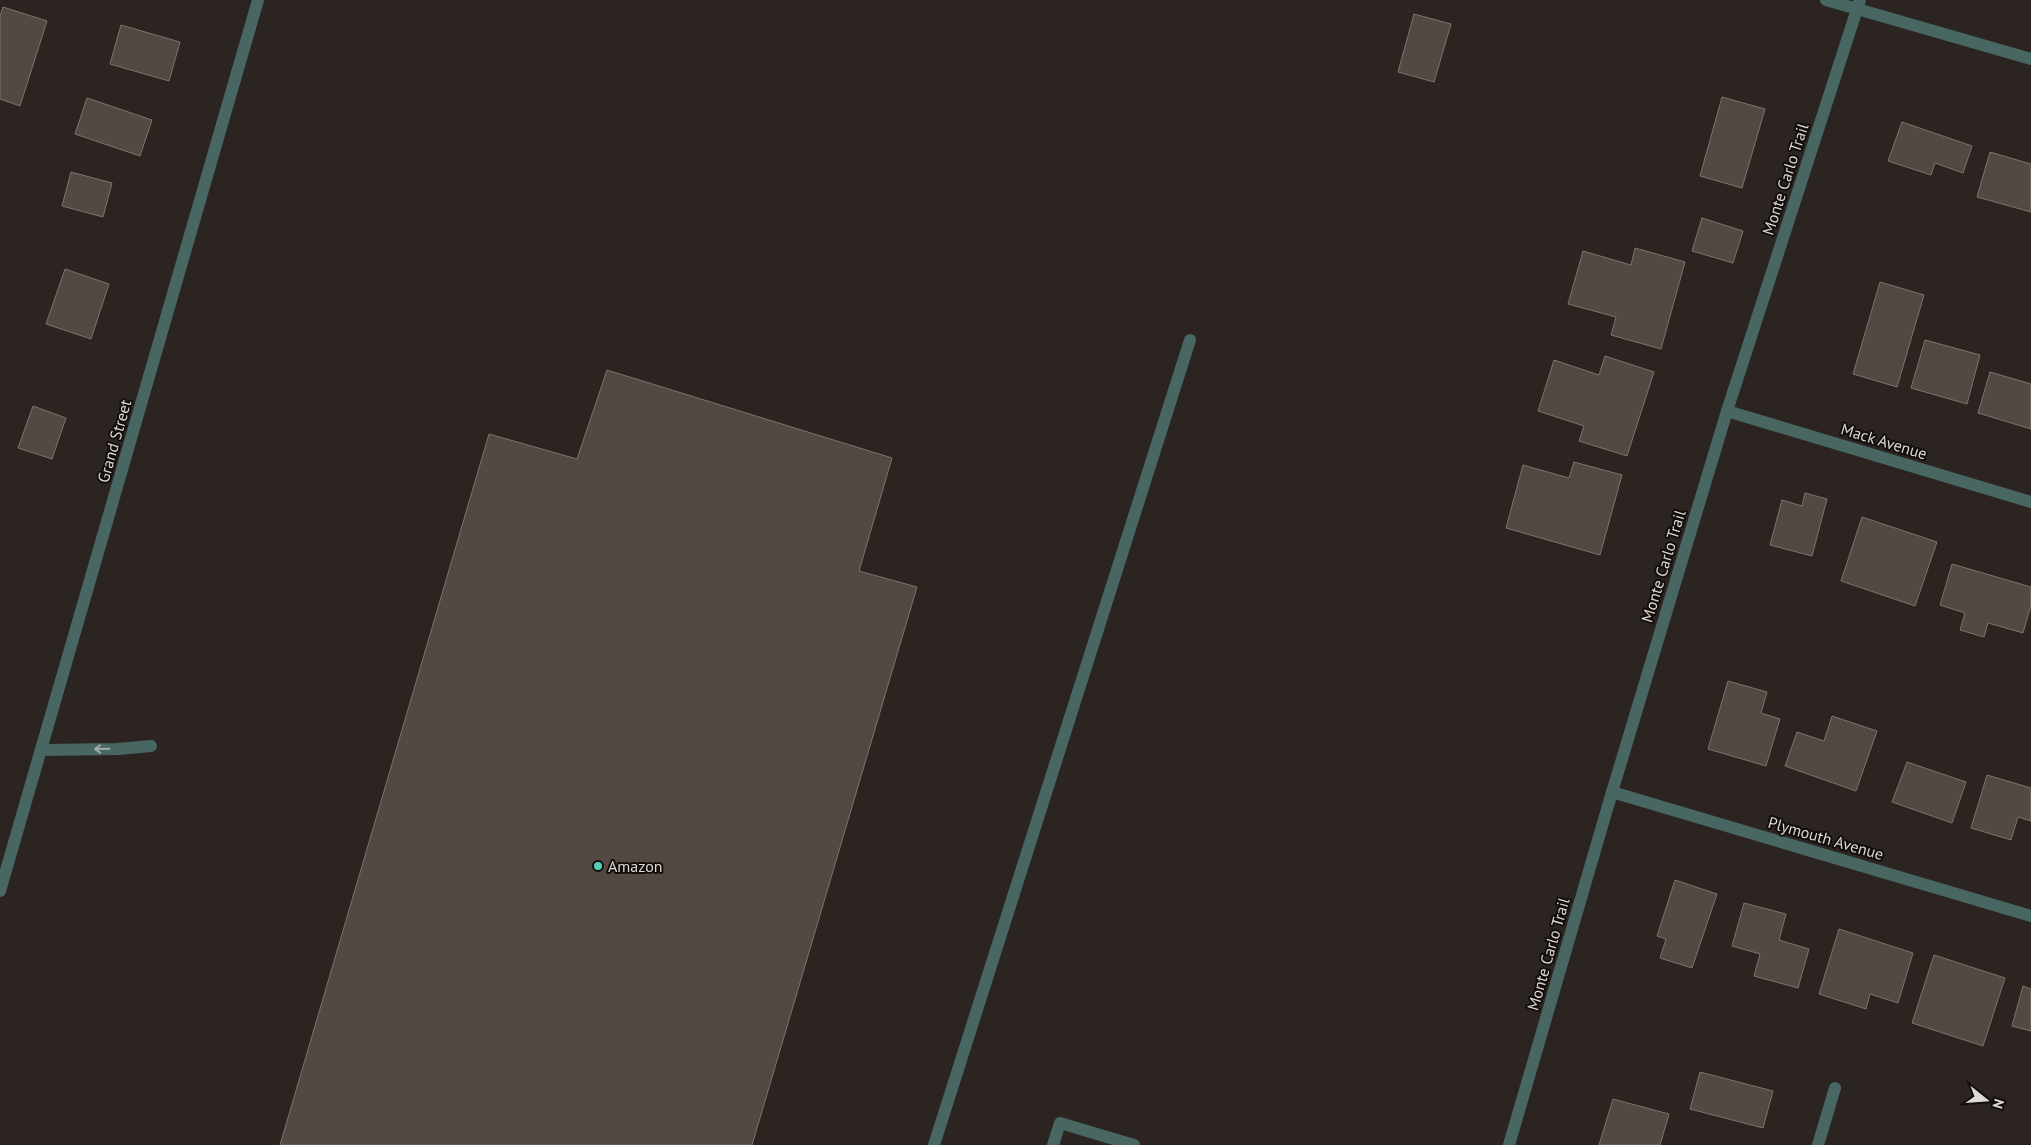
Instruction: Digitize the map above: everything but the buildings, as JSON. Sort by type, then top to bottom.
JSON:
[{"type":"street","name":"Grand Street","points":[[0,891],[258,0]]},
{"type":"street","points":[[1826,0],[1858,4],[2031,59]]},
{"type":"street","name":"Monte Carlo Trail","points":[[1509,1145],[1612,792],[1727,411],[1858,4]]},
{"type":"street","points":[[934,1145],[1190,340]]},
{"type":"street","name":"Mack Avenue","points":[[1727,411],[2031,502]]},
{"type":"street","points":[[42,750],[118,749],[151,746]]},
{"type":"street","name":"Plymouth Avenue","points":[[1612,792],[2031,916]]},
{"type":"street","points":[[1818,1145],[1835,1088]]},
{"type":"street","points":[[1052,1145],[1060,1123],[1134,1145]]},
{"type":"place","name":"Amazon","points":[[598,866]]}]
